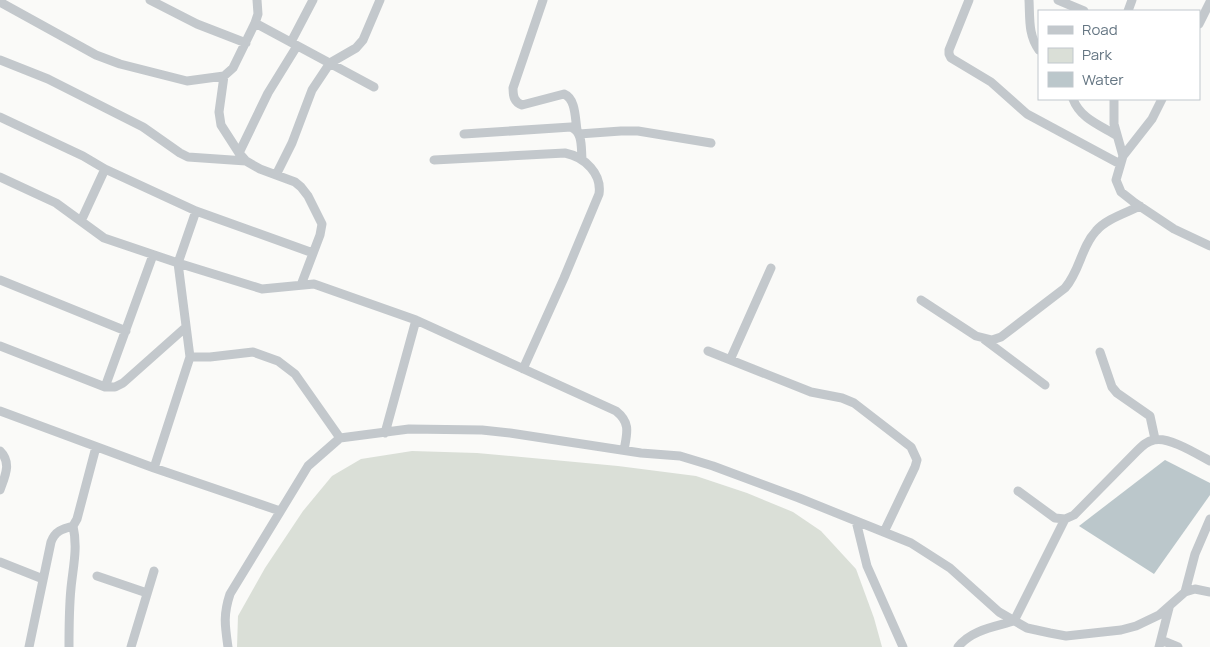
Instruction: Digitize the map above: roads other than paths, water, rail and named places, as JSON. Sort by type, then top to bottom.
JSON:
[{"type":"street","points":[[150,0],[197,24],[246,43]]},
{"type":"street","points":[[0,2],[96,55],[120,64],[187,81],[224,76],[233,68],[255,23],[258,14],[257,0]]},
{"type":"street","points":[[239,154],[294,44],[313,0]]},
{"type":"street","points":[[276,175],[292,143],[312,90],[330,63],[356,48],[363,40],[380,0]]},
{"type":"street","points":[[543,0],[513,88],[513,97],[517,103],[522,105],[564,94],[569,96],[572,102],[582,158]]},
{"type":"street","points":[[969,0],[949,50],[951,58],[991,82],[1027,114],[1121,160]]},
{"type":"street","points":[[1029,0],[1030,28],[1038,48]]},
{"type":"street","points":[[1058,0],[1082,10]]},
{"type":"street","points":[[1200,22],[1210,2]]},
{"type":"street","points":[[255,23],[374,87]]},
{"type":"street","points":[[0,60],[48,78],[143,127],[188,157],[246,161]]},
{"type":"street","points":[[224,76],[219,112],[222,125],[239,154],[246,161],[260,169],[295,182],[301,188],[322,224],[320,235],[301,285]]},
{"type":"street","points":[[1074,100],[1079,111],[1086,117],[1116,135]]},
{"type":"street","points":[[1114,100],[1114,124],[1121,160]]},
{"type":"street","points":[[1162,100],[1152,119],[1121,160],[1116,180],[1121,192],[1140,206],[1174,229],[1210,246]]},
{"type":"street","points":[[0,116],[83,156],[105,169],[196,211],[313,253]]},
{"type":"street","points":[[464,134],[571,127],[578,132],[638,131],[711,143]]},
{"type":"street","points":[[434,160],[566,153],[582,158],[599,178],[599,194],[523,369]]},
{"type":"street","points":[[81,221],[105,169]]},
{"type":"street","points":[[0,177],[56,203],[104,238],[153,255],[262,289],[314,284],[416,320],[616,411],[625,418],[627,429],[624,450]]},
{"type":"street","points":[[921,300],[976,336],[992,340],[1001,337],[1065,288],[1078,270],[1088,243],[1102,225],[1140,206]]},
{"type":"street","points":[[154,468],[190,357],[178,263],[196,211]]},
{"type":"street","points":[[105,387],[153,255]]},
{"type":"street","points":[[730,360],[771,268]]},
{"type":"street","points":[[0,280],[126,331]]},
{"type":"street","points":[[385,433],[416,320]]},
{"type":"street","points":[[0,346],[105,387],[115,388],[124,383],[186,327]]},
{"type":"street","points":[[984,339],[1045,385]]},
{"type":"street","points":[[708,351],[811,392],[842,398],[854,403],[911,447],[917,460],[915,467],[884,532]]},
{"type":"street","points":[[190,357],[210,357],[254,352],[278,361],[295,374],[340,438]]},
{"type":"street","points":[[1100,352],[1112,387],[1117,393],[1150,416],[1155,439]]},
{"type":"street","points":[[0,411],[154,468],[280,511]]},
{"type":"street","points":[[228,647],[224,620],[225,607],[230,594],[308,466],[340,438],[409,429],[482,430],[680,456],[713,466],[911,543],[950,568],[999,612],[1026,628],[1066,636],[1121,630],[1149,620],[1169,608],[1185,592],[1195,589],[1210,592]]},
{"type":"street","points":[[1018,491],[1055,518],[1065,519],[1074,515],[1146,443],[1155,439],[1167,440],[1210,461]]},
{"type":"street","points":[[29,647],[51,542],[54,534],[73,526],[77,519],[96,447]]},
{"type":"street","points":[[0,451],[7,460],[8,466],[0,490]]},
{"type":"street","points":[[958,647],[962,641],[974,633],[1014,620],[1065,519]]},
{"type":"street","points":[[1185,592],[1195,554],[1210,519]]},
{"type":"street","points":[[856,521],[867,566],[903,647]]},
{"type":"street","points":[[69,647],[70,588],[76,538],[73,526]]},
{"type":"street","points":[[0,562],[43,579]]},
{"type":"street","points":[[131,647],[154,571]]},
{"type":"street","points":[[97,576],[148,593]]},
{"type":"street","points":[[1169,608],[1160,644],[1178,647]]},
{"type":"water","points":[[1165,460],[1210,483],[1210,495],[1154,574],[1079,526]]}]
